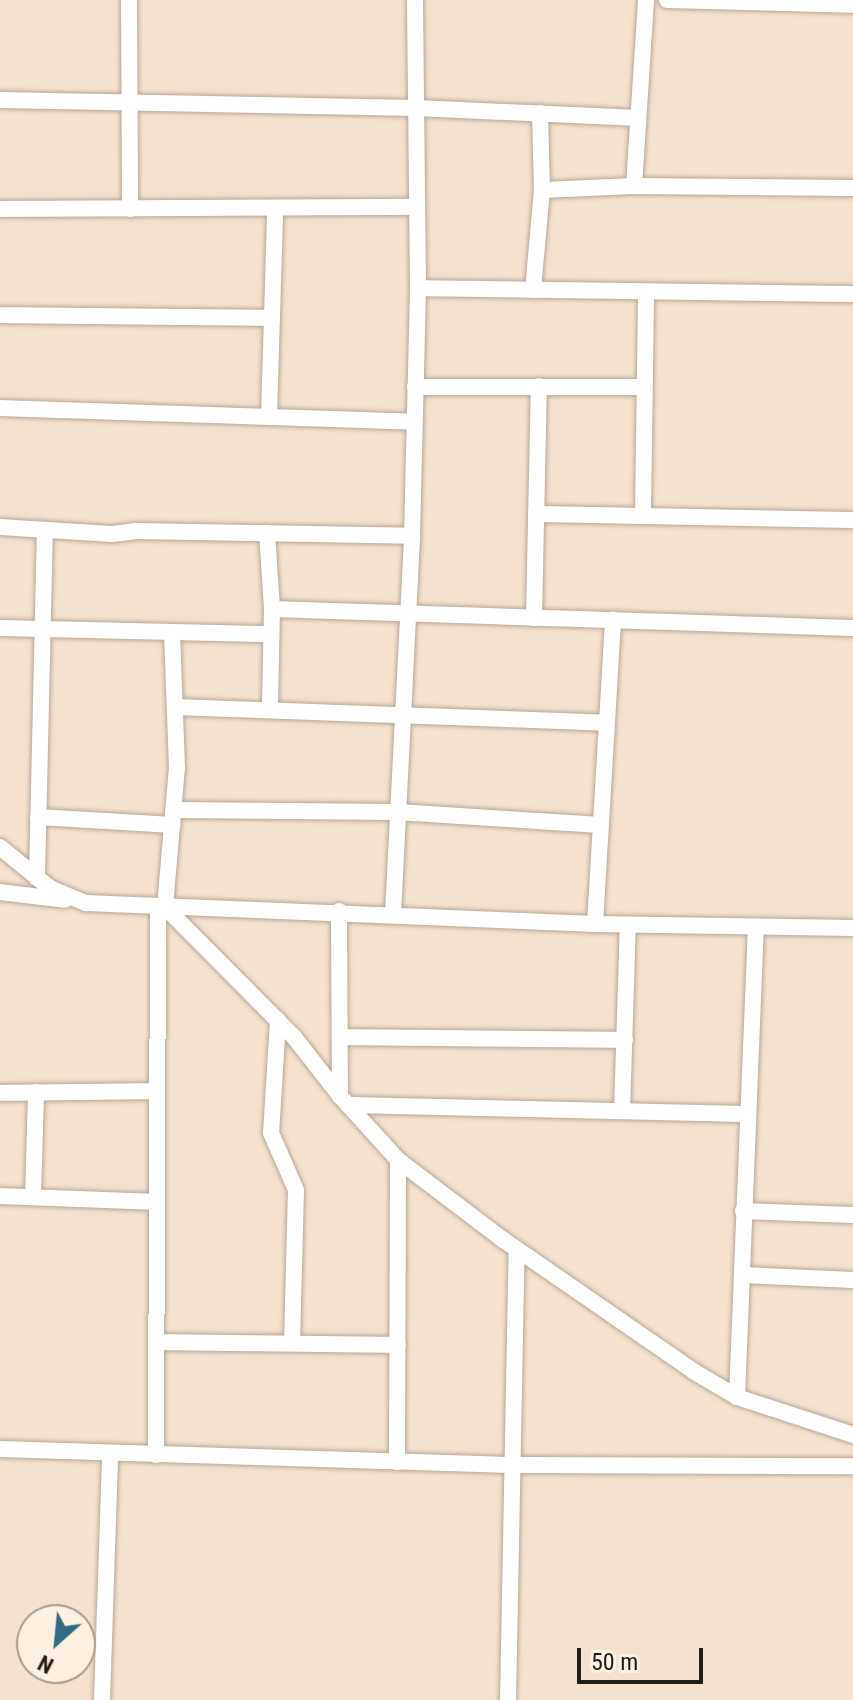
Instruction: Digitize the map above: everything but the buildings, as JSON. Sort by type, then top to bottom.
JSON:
[{"type":"street","points":[[129,0],[130,209]]},
{"type":"street","points":[[393,914],[410,614],[418,288],[415,0]]},
{"type":"street","points":[[634,186],[646,0]]},
{"type":"street","points":[[667,0],[853,5]]},
{"type":"street","points":[[0,100],[416,108],[638,118]]},
{"type":"street","points":[[533,290],[542,190],[540,113]]},
{"type":"street","points":[[542,190],[634,186],[853,188]]},
{"type":"street","points":[[0,209],[417,207]]},
{"type":"street","points":[[269,417],[275,209]]},
{"type":"street","points":[[418,288],[853,294]]},
{"type":"street","points":[[643,514],[646,292]]},
{"type":"street","points":[[0,315],[272,318]]},
{"type":"street","points":[[534,618],[539,386]]},
{"type":"street","points":[[415,387],[643,387]]},
{"type":"street","points":[[0,408],[414,422]]},
{"type":"street","points":[[536,514],[853,520]]},
{"type":"street","points":[[0,527],[112,534],[135,531],[412,536]]},
{"type":"street","points":[[37,878],[45,530]]},
{"type":"street","points":[[267,533],[272,609],[270,708]]},
{"type":"street","points":[[272,609],[853,628]]},
{"type":"street","points":[[595,924],[613,620]]},
{"type":"street","points":[[0,628],[271,634]]},
{"type":"street","points":[[156,1455],[156,1091],[162,907],[174,818],[177,707],[172,633]]},
{"type":"street","points":[[177,707],[270,708],[607,723]]},
{"type":"street","points":[[38,817],[174,818],[398,812],[601,825]]},
{"type":"street","points":[[0,847],[50,888],[86,903]]},
{"type":"street","points":[[0,892],[86,903],[162,907],[339,911],[595,924],[853,928]]},
{"type":"street","points":[[162,907],[278,1020],[344,1101],[398,1160],[517,1250],[693,1371],[737,1397],[853,1435]]},
{"type":"street","points":[[339,911],[344,1101]]},
{"type":"street","points":[[622,1111],[628,925]]},
{"type":"street","points":[[737,1397],[756,927]]},
{"type":"street","points":[[278,1020],[271,1133],[296,1190],[292,1343]]},
{"type":"street","points":[[340,1037],[625,1040]]},
{"type":"street","points":[[0,1093],[156,1091]]},
{"type":"street","points":[[33,1196],[36,1092]]},
{"type":"street","points":[[344,1101],[747,1114]]},
{"type":"street","points":[[397,1462],[398,1160]]},
{"type":"street","points":[[0,1196],[156,1202]]},
{"type":"street","points":[[743,1211],[853,1215]]},
{"type":"street","points":[[508,1700],[517,1250]]},
{"type":"street","points":[[742,1275],[853,1280]]},
{"type":"street","points":[[156,1342],[398,1345]]},
{"type":"street","points":[[0,1449],[513,1465],[853,1466]]},
{"type":"street","points":[[102,1700],[110,1454]]}]
